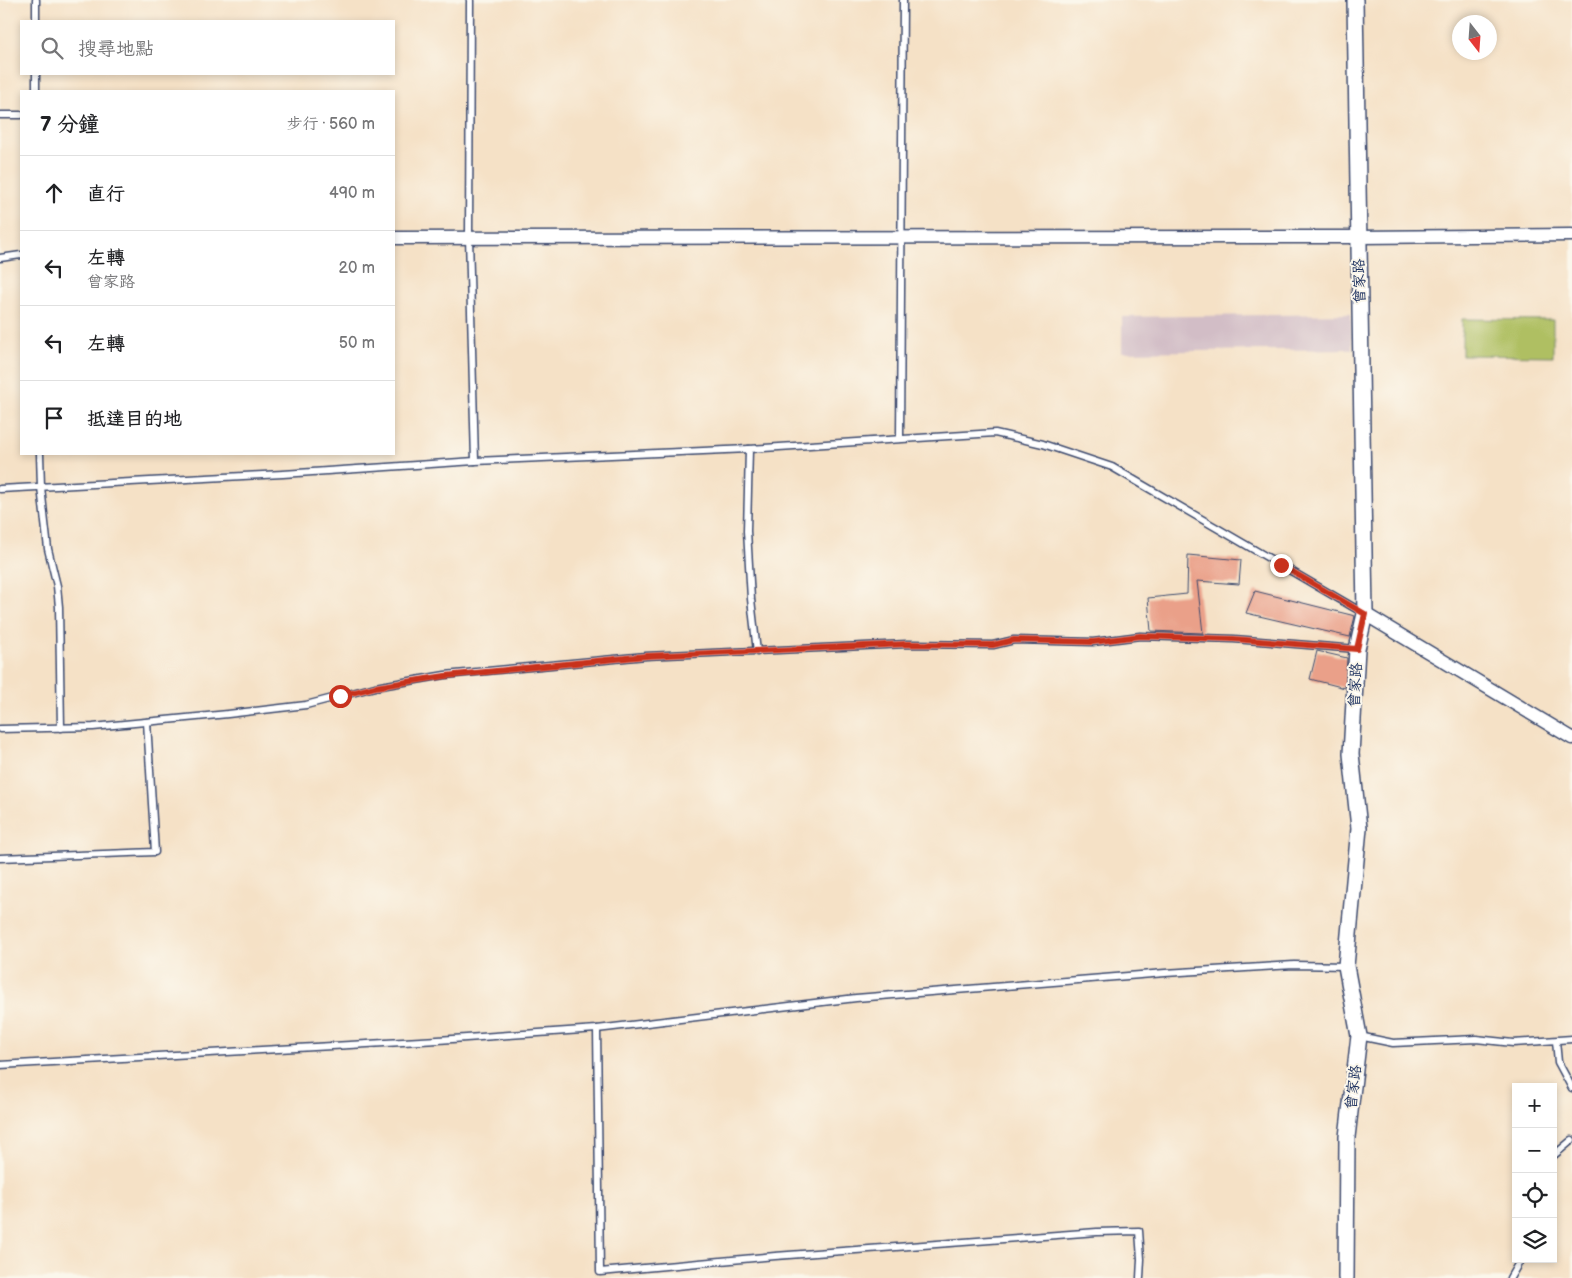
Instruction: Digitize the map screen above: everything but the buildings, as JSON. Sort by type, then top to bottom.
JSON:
[{"type":"street","name":"曾家路","points":[[1346,1278],[1347,1137],[1359,1036],[1346,966],[1359,828],[1351,754],[1357,649],[1365,608],[1355,0]]},
{"type":"street","points":[[395,238],[1572,235]]},
{"type":"street","points":[[1365,608],[1572,738]]},
{"type":"lane","points":[[36,0],[36,20]]},
{"type":"lane","points":[[470,0],[469,237],[475,460]]},
{"type":"lane","points":[[900,438],[903,0]]},
{"type":"lane","points":[[36,75],[36,90]]},
{"type":"lane","points":[[0,115],[20,115]]},
{"type":"lane","points":[[0,258],[20,255]]},
{"type":"lane","points":[[0,489],[283,474],[475,460],[749,449],[995,433],[1043,444],[1112,467],[1365,608]]},
{"type":"lane","points":[[749,449],[747,531],[751,599],[757,652]]},
{"type":"lane","points":[[40,455],[40,487],[48,549],[57,586],[59,607],[60,728]]},
{"type":"lane","points":[[0,729],[60,728],[148,722],[306,705],[375,687],[445,676],[646,656],[907,644],[993,645],[1014,640],[1093,642],[1140,636],[1234,639],[1357,649]]},
{"type":"lane","points":[[0,858],[155,852],[148,722]]},
{"type":"lane","points":[[0,1066],[596,1029],[856,998],[1164,973],[1294,965],[1346,966]]},
{"type":"lane","points":[[596,1029],[600,1272],[775,1256],[1097,1232],[1139,1231],[1140,1278]]},
{"type":"lane","points":[[1359,1036],[1393,1043],[1476,1039],[1513,1043],[1572,1040]]},
{"type":"lane","points":[[1556,1041],[1558,1062],[1572,1088]]},
{"type":"lane","points":[[1557,1153],[1572,1140]]},
{"type":"lane","points":[[1510,1278],[1519,1263]]},
{"type":"shaded area","points":[[1351,314],[1352,349],[1122,352],[1122,317]]},
{"type":"green space","points":[[1462,319],[1553,320],[1553,356],[1462,355]]},
{"type":"route","points":[[340,696],[375,687],[445,676],[646,656],[907,644],[993,645],[1014,640],[1093,642],[1140,636],[1234,639],[1357,649],[1365,614],[1281,565]]}]
